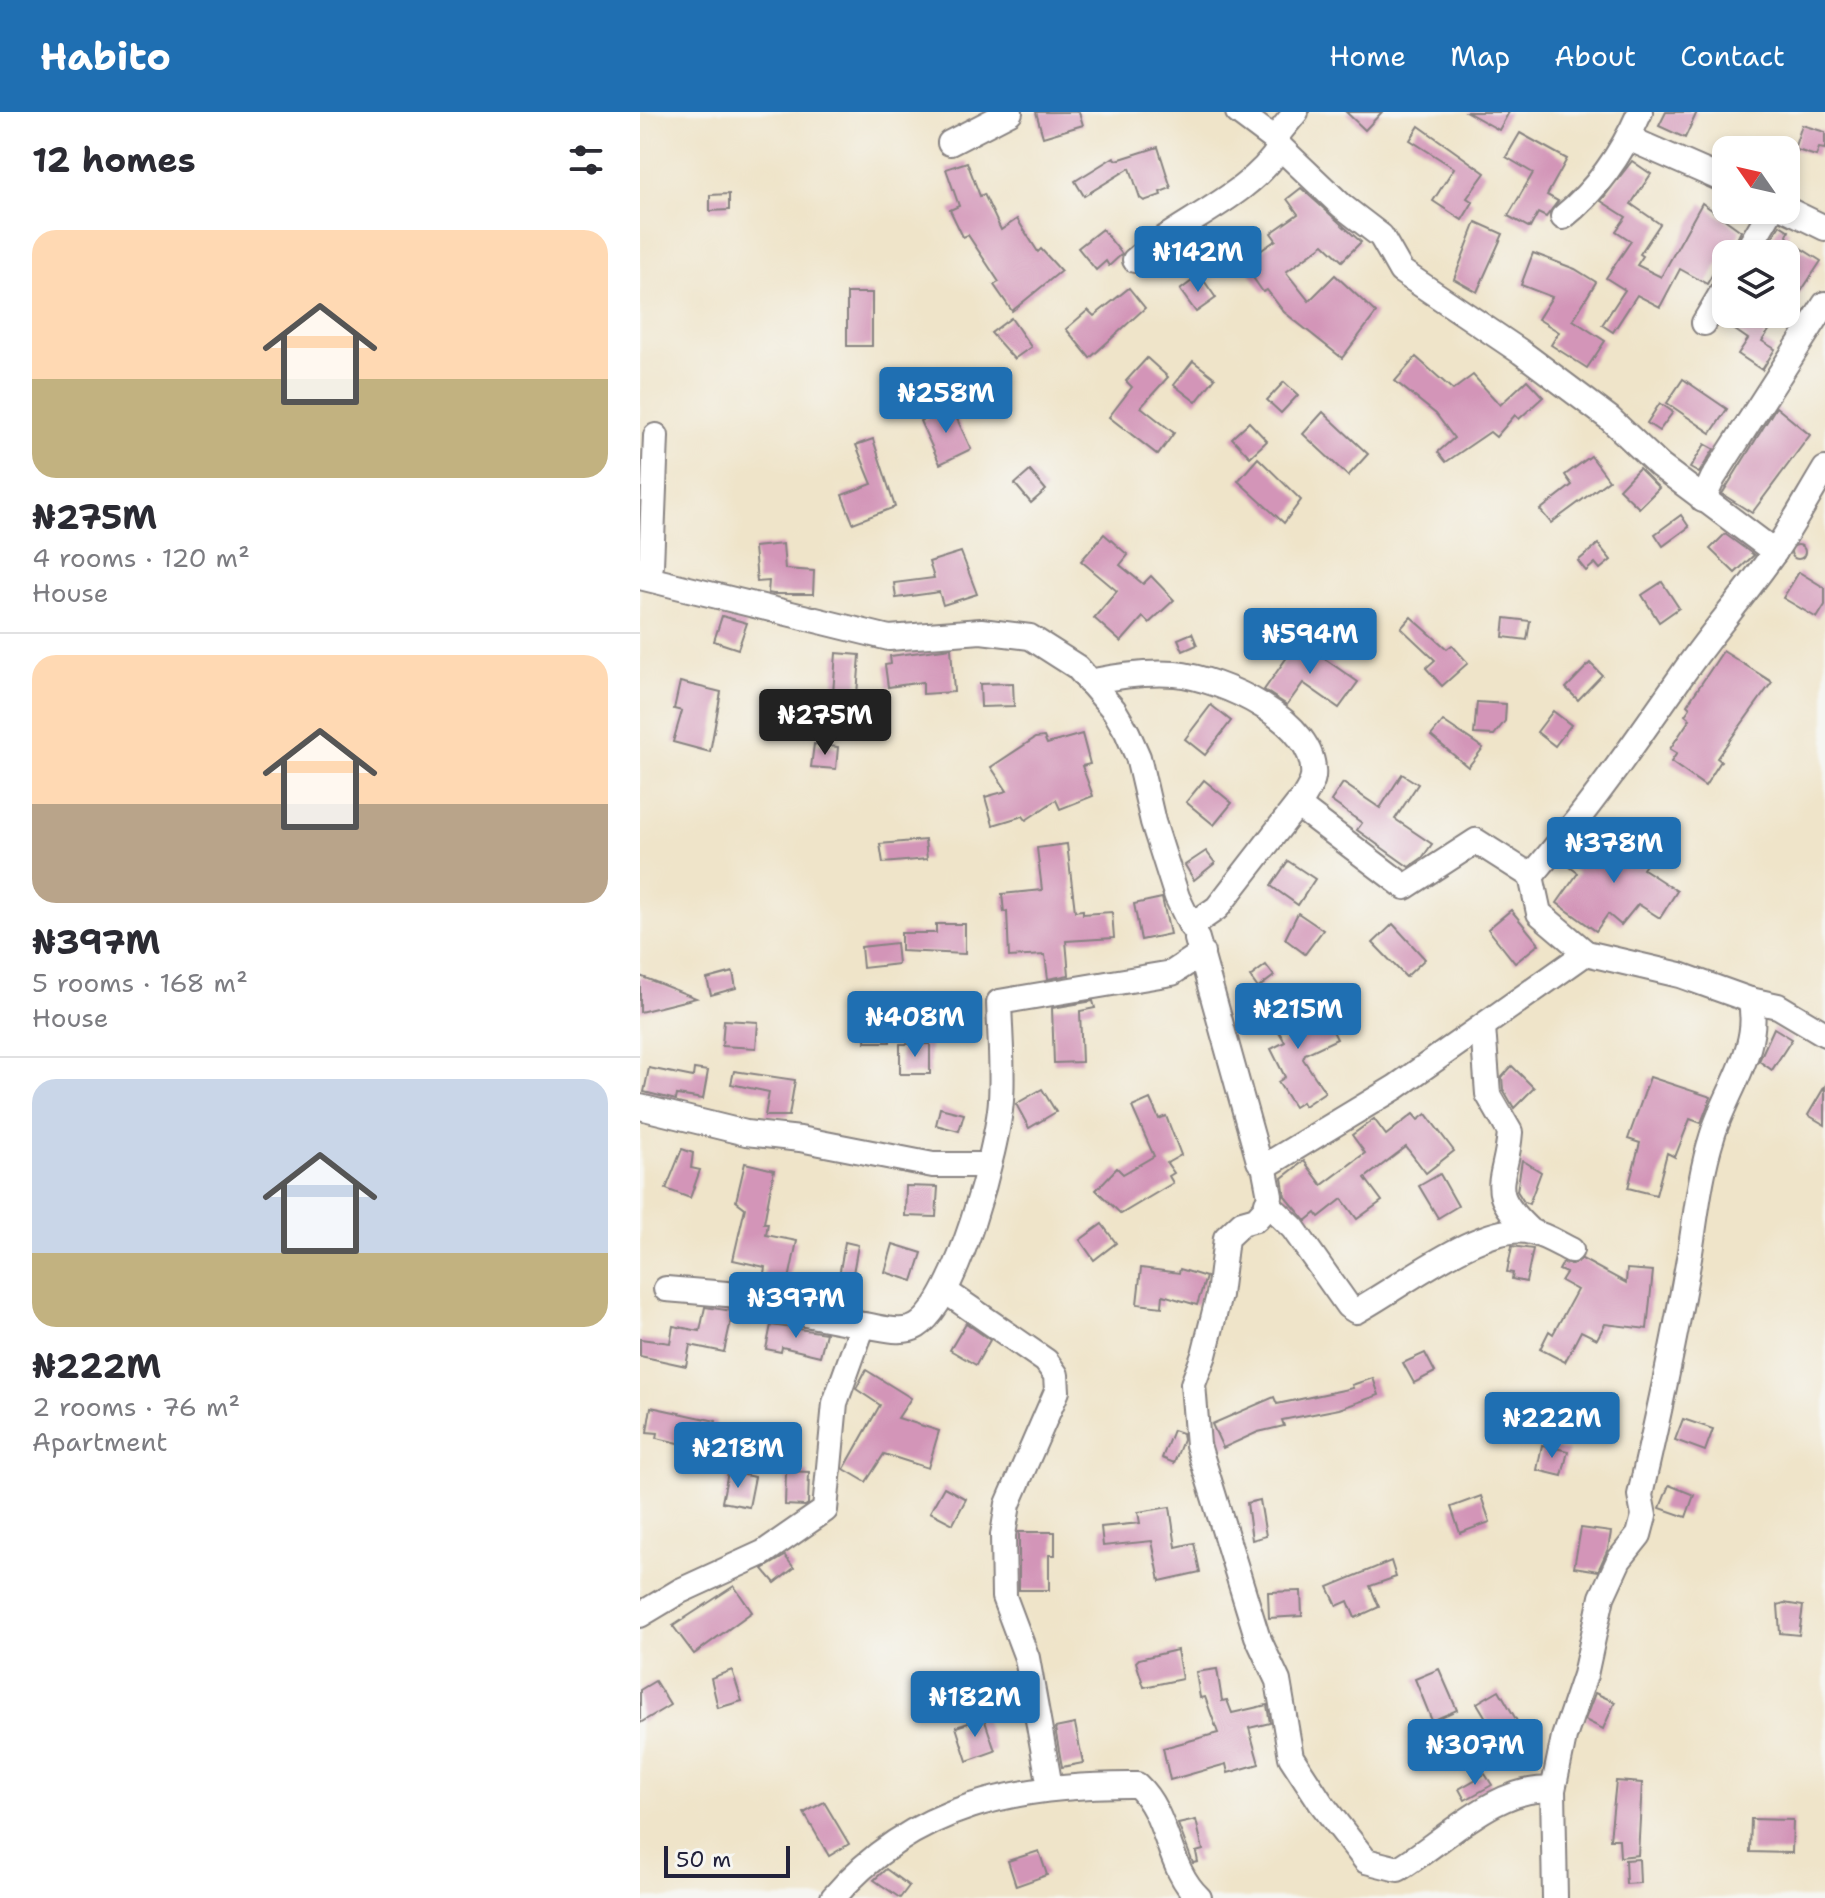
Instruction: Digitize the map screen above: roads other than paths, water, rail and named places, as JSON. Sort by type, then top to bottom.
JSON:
[{"type":"street","points":[[950,143],[1010,112]]},
{"type":"street","points":[[1238,112],[1277,143],[1342,206],[1381,236],[1401,271],[1521,352],[1609,418],[1660,466],[1775,552]]},
{"type":"street","points":[[1135,260],[1178,226],[1268,167],[1277,143],[1296,112]]},
{"type":"street","points":[[1563,217],[1590,195],[1628,138],[1640,112]]},
{"type":"street","points":[[1628,138],[1712,175]]},
{"type":"street","points":[[1800,216],[1825,228]]},
{"type":"street","points":[[1703,500],[1713,478],[1825,304]]},
{"type":"street","points":[[1704,323],[1712,310]]},
{"type":"street","points":[[640,569],[651,566],[656,436]]},
{"type":"street","points":[[1531,876],[1575,826],[1615,767],[1645,732],[1682,674],[1775,552],[1825,469]]},
{"type":"street","points":[[640,577],[889,638],[981,631],[1030,637],[1077,667],[1114,710],[1138,757],[1153,822],[1202,953],[1228,1057],[1259,1161],[1264,1165],[1270,1196],[1256,1219],[1242,1223],[1226,1238],[1219,1295],[1193,1384],[1198,1445],[1257,1636],[1278,1681],[1291,1757],[1321,1803],[1366,1861],[1398,1869],[1432,1849],[1473,1815],[1535,1787],[1553,1790]]},
{"type":"street","points":[[1089,682],[1148,674],[1178,675],[1228,687],[1282,720],[1310,756],[1313,778],[1299,805],[1217,908],[1191,926]]},
{"type":"street","points":[[1299,805],[1405,887],[1476,841],[1531,876],[1539,913],[1586,953],[1680,975],[1750,1000],[1778,1006],[1825,1034]]},
{"type":"street","points":[[666,1289],[739,1295],[774,1308],[863,1325],[906,1330],[919,1325],[945,1291],[970,1227],[987,1165],[1001,1102],[999,1002],[1172,973],[1202,953]]},
{"type":"street","points":[[1264,1165],[1396,1087],[1586,953]]},
{"type":"street","points":[[1555,1898],[1553,1790],[1564,1737],[1585,1675],[1602,1597],[1619,1560],[1639,1535],[1644,1516],[1640,1495],[1685,1281],[1703,1166],[1721,1107],[1739,1073],[1752,1032],[1755,1016],[1750,1000]]},
{"type":"street","points":[[1483,1027],[1488,1094],[1510,1132],[1499,1190],[1503,1204],[1530,1231],[1571,1250]]},
{"type":"street","points":[[640,1107],[746,1133],[800,1139],[933,1165],[987,1165]]},
{"type":"street","points":[[1267,1203],[1293,1228],[1348,1306],[1356,1311],[1466,1246],[1504,1233],[1530,1231]]},
{"type":"street","points":[[945,1291],[1046,1361],[1056,1375],[1057,1391],[1050,1415],[1031,1445],[1008,1504],[1003,1535],[1004,1597],[1027,1658],[1050,1787]]},
{"type":"street","points":[[640,1615],[680,1591],[763,1553],[825,1510],[835,1403],[863,1325]]},
{"type":"street","points":[[833,1898],[868,1862],[911,1832],[961,1807],[1050,1787],[1137,1785],[1158,1808],[1187,1887],[1199,1898]]}]
